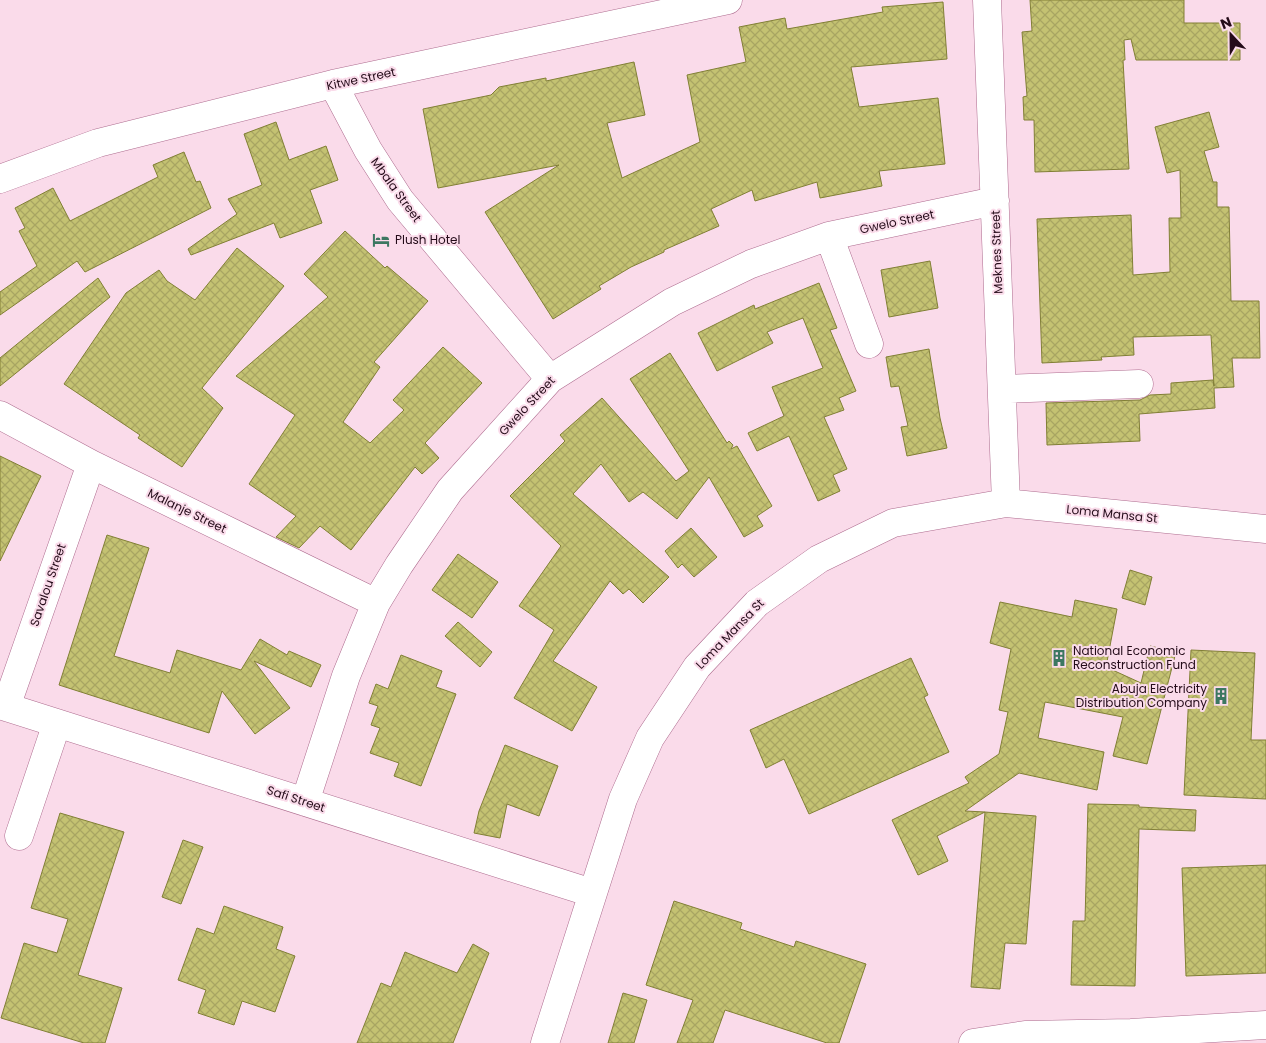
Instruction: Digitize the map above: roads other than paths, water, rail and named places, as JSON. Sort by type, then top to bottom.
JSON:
[{"type":"street","name":"Kitwe Street","points":[[0,179],[98,143],[333,84],[728,0]]},
{"type":"street","name":"Meknes Street","points":[[987,0],[1006,503]]},
{"type":"street","name":"Mbala Street","points":[[333,84],[368,150],[400,200],[550,379]]},
{"type":"street","name":"Gwelo Street","points":[[305,802],[346,676],[376,603],[399,565],[450,490],[550,379],[672,302],[751,264],[829,236],[995,202]]},
{"type":"street","points":[[829,236],[869,344]]},
{"type":"street","points":[[1002,389],[1139,384]]},
{"type":"street","name":"Malanje Street","points":[[0,415],[92,464],[376,603]]},
{"type":"street","name":"Savalou Street","points":[[3,706],[92,464]]},
{"type":"street","name":"Loma Mansa St","points":[[545,1043],[623,799],[650,738],[697,667],[757,603],[819,559],[893,523],[1006,503],[1266,529]]},
{"type":"street","name":"Safi Street","points":[[3,706],[592,893]]},
{"type":"street","points":[[20,836],[57,723]]},
{"type":"street","points":[[973,1043],[1025,1035],[1132,1033],[1185,1036],[1266,1025]]},
{"type":"place","name":"Plush Hotel","points":[[381,240]]},
{"type":"place","name":"National Economic Reconstruction Fund","points":[[1059,658]]},
{"type":"place","name":"Abuja Electricity Distribution Company","points":[[1221,696]]}]
